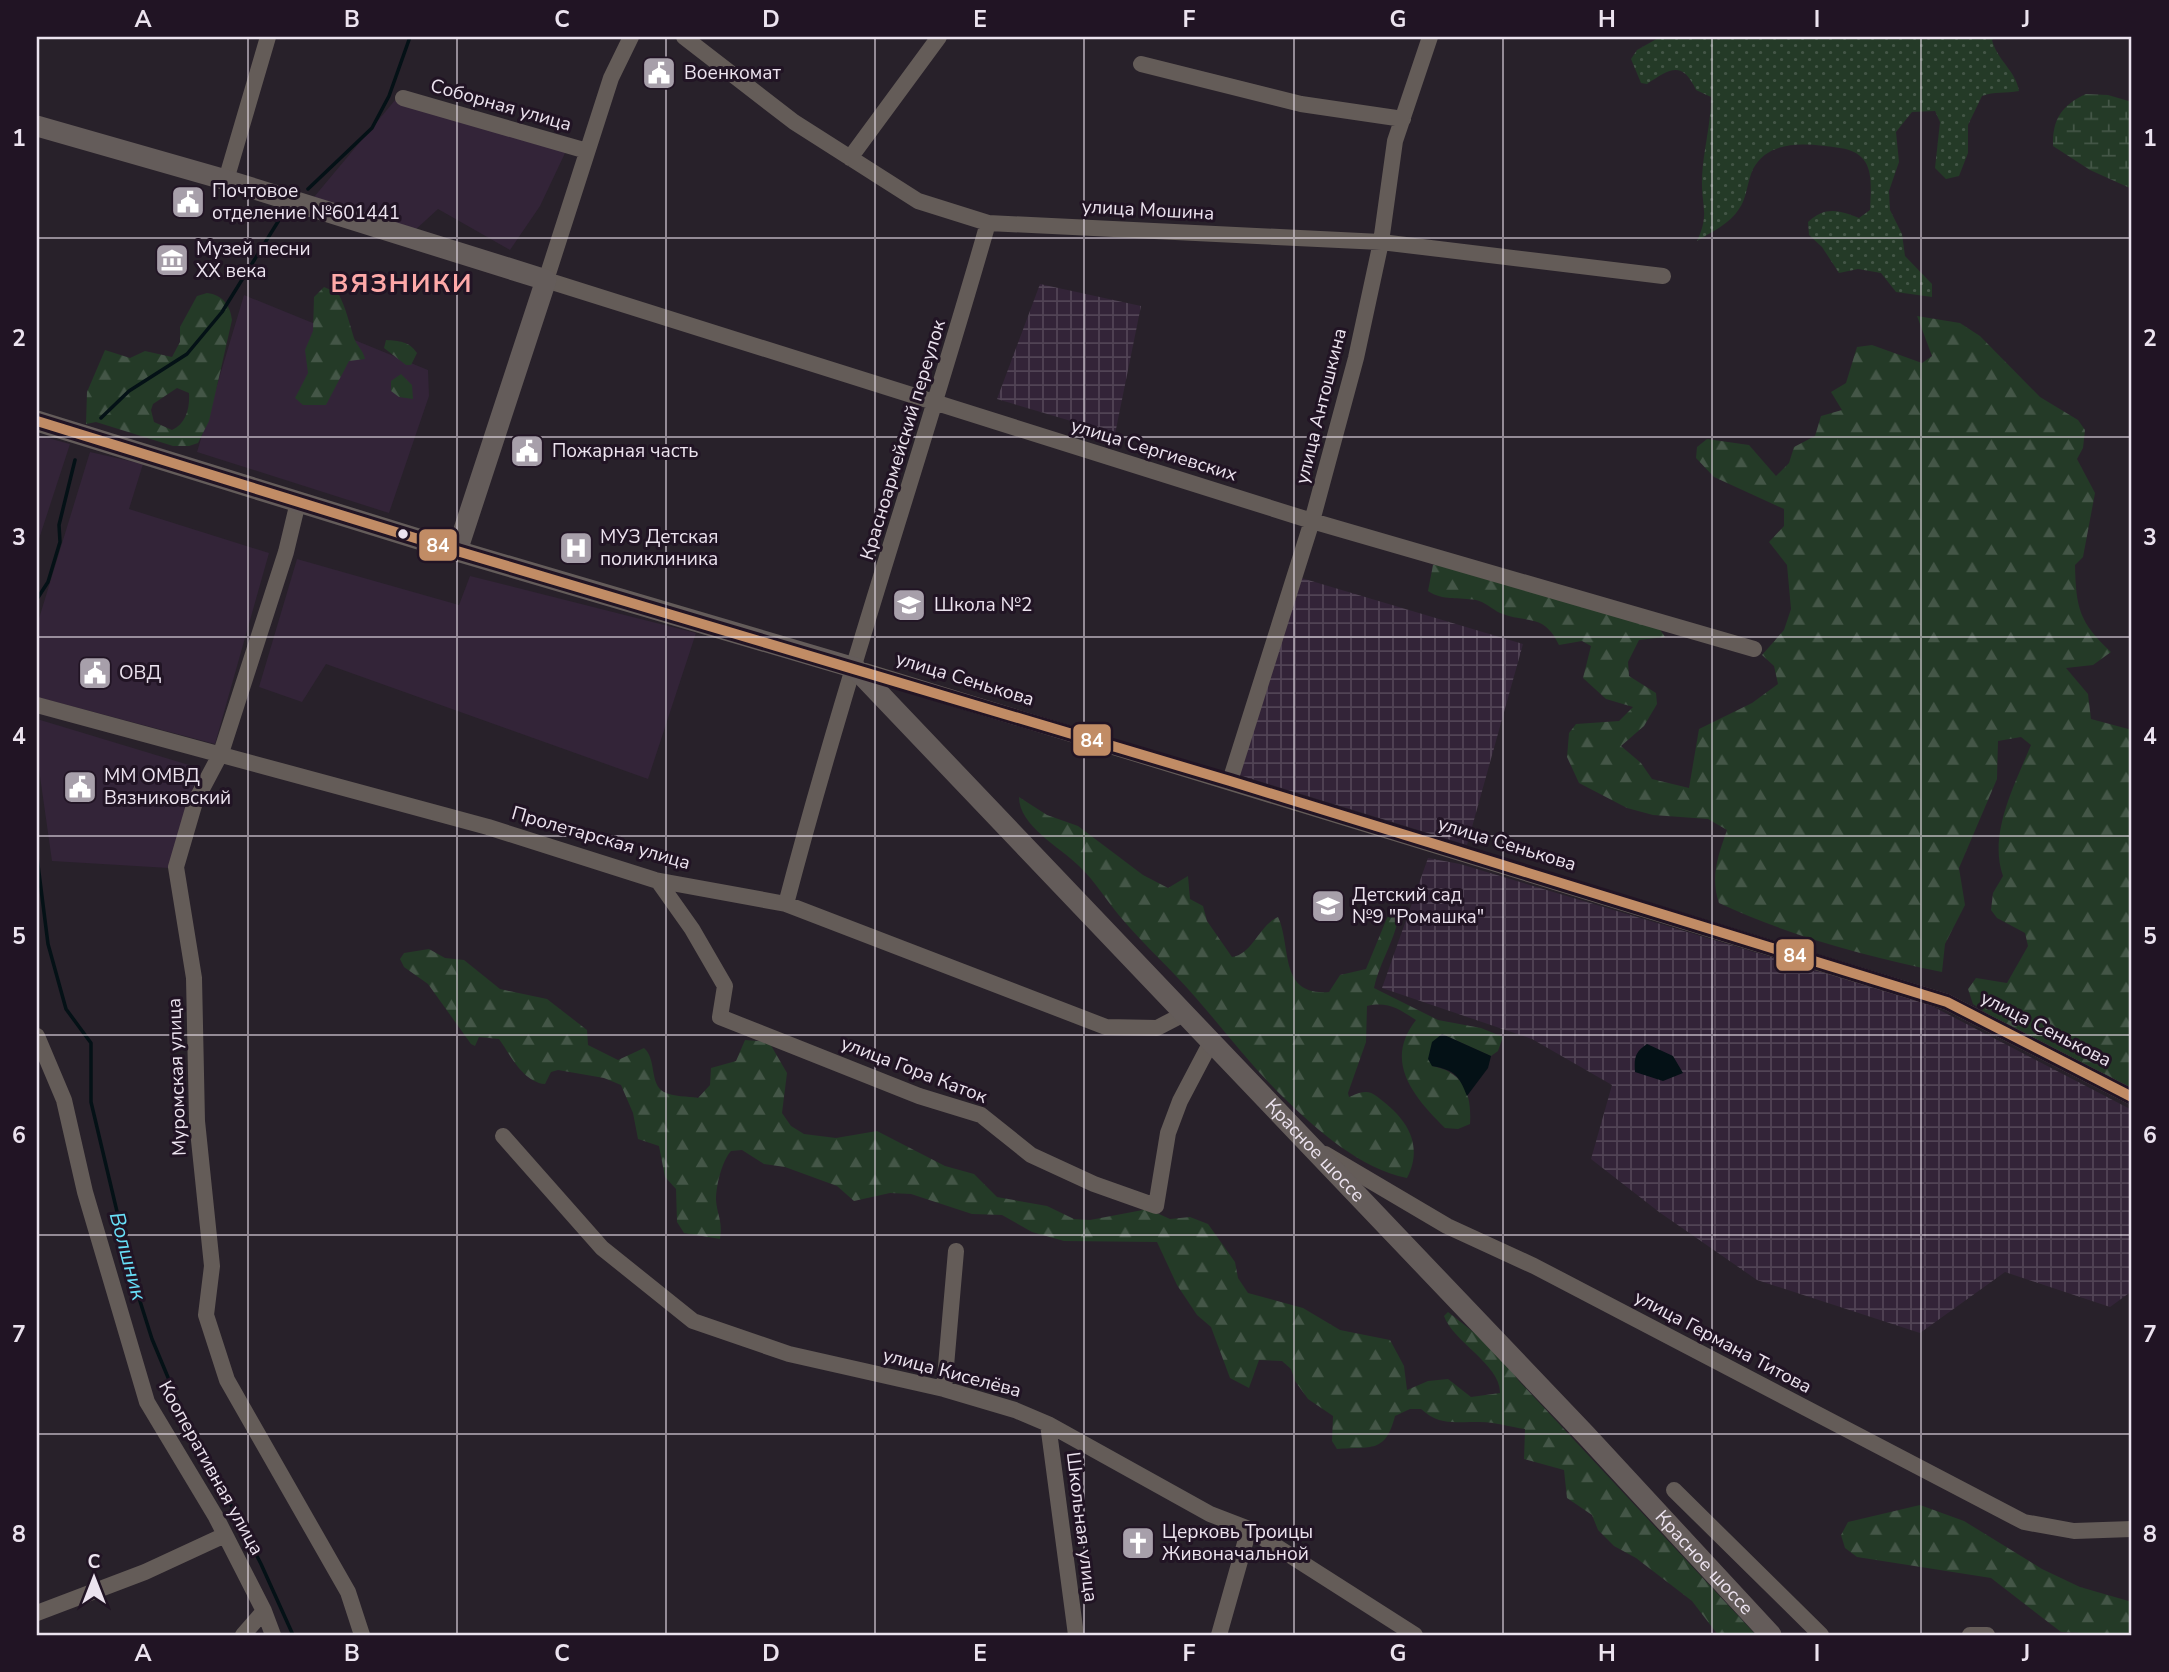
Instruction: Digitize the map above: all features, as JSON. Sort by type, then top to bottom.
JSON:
[{"type":"main road","points":[[37,126],[226,180],[545,279],[457,551]]},
{"type":"main road","points":[[37,421],[457,551],[855,668]]},
{"type":"main road","name":"Красное шоссе","points":[[855,668],[1586,1435],[1772,1635]]},
{"type":"street","points":[[226,180],[268,37]]},
{"type":"street","points":[[545,279],[611,78],[631,37]]},
{"type":"street","name":"улица Мошина","points":[[684,37],[794,122],[918,201],[989,223],[1381,242],[1663,276]]},
{"type":"street","points":[[850,158],[939,37]]},
{"type":"street","name":"улица Антошкина","points":[[1230,781],[1312,521],[1356,358],[1381,242],[1395,141],[1430,37]]},
{"type":"street","points":[[1142,64],[1301,104],[1403,118]]},
{"type":"street","name":"Соборная улица","points":[[403,98],[587,151]]},
{"type":"street","name":"Красноармейский переулок","points":[[786,904],[827,748],[855,668],[989,223]]},
{"type":"street","name":"улица Сергиевских","points":[[545,279],[1312,521],[1754,649]]},
{"type":"street","name":"Муромская улица","points":[[298,502],[286,552],[221,753],[195,802],[176,867],[194,978],[197,1121],[212,1266],[206,1315],[227,1380],[348,1592],[362,1635]]},
{"type":"street","name":"улица Сенькова","points":[[855,668],[1947,1002],[2132,1097]]},
{"type":"street","points":[[895,710],[900,698],[916,686]]},
{"type":"street","name":"Пролетарская улица","points":[[37,705],[488,827],[658,881],[786,904],[1106,1027],[1157,1028],[1184,1014]]},
{"type":"street","name":"улица Гора Каток","points":[[658,881],[692,929],[725,986],[720,1017],[919,1096],[981,1115],[1031,1155],[1094,1184],[1156,1206],[1168,1133],[1185,1091],[1211,1042]]},
{"type":"street","name":"Кооперативная улица","points":[[37,1036],[64,1100],[85,1192],[147,1402],[225,1535],[264,1611],[273,1635]]},
{"type":"street","name":"улица Киселёва","points":[[503,1136],[602,1248],[693,1321],[789,1354],[944,1389],[1015,1410],[1048,1424],[1210,1514],[1249,1529],[1415,1635]]},
{"type":"street","name":"улица Германа Титова","points":[[1308,1144],[1447,1226],[1534,1266],[2024,1522],[2074,1531],[2132,1529]]},
{"type":"street","points":[[944,1389],[956,1251]]},
{"type":"street","name":"Школьная улица","points":[[1048,1424],[1076,1635]]},
{"type":"street","points":[[1674,1490],[1821,1635]]},
{"type":"street","points":[[1219,1635],[1249,1529]]},
{"type":"street","points":[[37,1613],[145,1572],[225,1535]]},
{"type":"street","points":[[243,1635],[264,1611]]},
{"type":"street","points":[[1970,1635],[1987,1635]]},
{"type":"shaded area","points":[[396,99],[566,151],[540,206],[510,250],[438,209],[414,231],[314,197]]},
{"type":"shaded area","points":[[1040,284],[1141,306],[1115,434],[997,399]]},
{"type":"shaded area","points":[[244,295],[428,370],[429,396],[389,513],[197,452]]},
{"type":"shaded area","points":[[37,435],[70,444],[37,545]]},
{"type":"shaded area","points":[[90,452],[143,464],[129,509],[269,553],[215,744],[37,697],[37,625]]},
{"type":"shaded area","points":[[297,559],[459,605],[470,576],[696,633],[648,779],[326,664],[302,702],[259,687]]},
{"type":"shaded area","points":[[1298,577],[1523,644],[1467,845],[1239,775]]},
{"type":"shaded area","points":[[37,719],[199,768],[169,868],[52,861],[37,755]]},
{"type":"shaded area","points":[[1428,858],[1460,864],[1928,1004],[2132,1110],[2132,1291],[2110,1307],[2005,1272],[1920,1333],[1757,1280],[1659,1212],[1591,1159],[1612,1085],[1532,1039],[1382,988]]},
{"type":"shaded area","points":[[1442,1034],[1491,1056],[1488,1068],[1467,1096],[1455,1075],[1446,1069],[1432,1066],[1428,1059],[1432,1042]]},
{"type":"shaded area","points":[[1647,1044],[1673,1056],[1683,1073],[1663,1081],[1635,1072],[1636,1056]]},
{"type":"green space","points":[[1660,37],[1995,37],[1992,40],[1994,47],[2014,77],[2019,91],[1982,96],[1968,125],[1968,153],[1959,176],[1946,179],[1935,168],[1940,122],[1935,111],[1912,112],[1896,132],[1899,162],[1889,191],[1890,210],[1902,234],[1905,256],[1932,284],[1932,297],[1896,292],[1881,273],[1858,269],[1839,273],[1822,247],[1809,235],[1808,222],[1820,214],[1832,211],[1859,218],[1870,210],[1870,179],[1866,162],[1852,151],[1840,148],[1805,144],[1781,147],[1770,152],[1760,159],[1753,169],[1742,205],[1731,219],[1697,241],[1704,216],[1702,178],[1711,97],[1696,90],[1686,74],[1675,70],[1662,74],[1647,84],[1641,83],[1631,59],[1637,50]]},
{"type":"green space","points":[[2086,94],[2108,95],[2132,102],[2132,189],[2090,170],[2053,146],[2054,128],[2060,114]]},
{"type":"green space","points":[[324,287],[338,293],[354,338],[365,359],[349,361],[326,405],[303,405],[295,398],[308,373],[305,350],[313,331],[314,297]]},
{"type":"green space","points":[[207,293],[221,298],[230,310],[232,320],[209,421],[198,443],[173,446],[96,422],[86,424],[87,392],[105,350],[130,358],[145,351],[172,357],[180,342],[180,327],[197,296]],"holes":[[[177,388],[189,393],[189,404],[181,424],[172,430],[154,422],[151,410],[153,404]]]},
{"type":"green space","points":[[1917,316],[1960,323],[1980,336],[2040,397],[2078,420],[2085,430],[2083,448],[2077,459],[2095,493],[2083,557],[2075,565],[2078,604],[2092,632],[2111,652],[2093,665],[2066,668],[2088,694],[2091,719],[2132,730],[2132,1089],[1999,1022],[1973,1004],[1968,989],[1976,978],[2007,983],[2028,946],[2025,933],[1997,918],[1991,910],[1993,893],[2003,876],[1999,843],[2005,809],[2031,745],[2021,737],[1998,741],[1997,779],[1959,868],[1965,905],[1945,944],[1942,972],[1885,959],[1800,935],[1719,903],[1715,875],[1727,830],[1708,819],[1653,815],[1627,808],[1579,783],[1567,757],[1569,733],[1576,724],[1619,721],[1633,707],[1606,699],[1583,678],[1591,646],[1582,641],[1559,645],[1547,628],[1534,621],[1500,613],[1476,600],[1445,597],[1428,591],[1433,565],[1437,565],[1659,628],[1665,637],[1639,640],[1628,662],[1629,676],[1656,693],[1657,704],[1644,726],[1621,746],[1641,763],[1652,779],[1689,788],[1699,729],[1752,703],[1778,684],[1774,666],[1762,655],[1784,630],[1791,609],[1787,565],[1769,542],[1784,526],[1784,509],[1714,477],[1696,458],[1697,447],[1707,439],[1749,445],[1776,476],[1789,463],[1794,447],[1815,436],[1821,416],[1842,410],[1831,392],[1846,383],[1857,347],[1872,345],[1922,363],[1932,356]]},
{"type":"green space","points":[[386,340],[403,342],[414,349],[417,353],[411,365],[406,365],[384,348]]},
{"type":"green space","points":[[401,374],[412,385],[413,399],[399,397],[391,391],[391,381]]},
{"type":"green space","points":[[1019,797],[1047,815],[1078,826],[1143,875],[1168,888],[1188,876],[1190,899],[1203,906],[1207,921],[1232,957],[1245,951],[1266,926],[1278,917],[1294,978],[1301,986],[1313,991],[1329,992],[1340,975],[1366,969],[1387,918],[1394,909],[1400,909],[1396,929],[1374,988],[1438,1020],[1481,1028],[1503,1037],[1498,1051],[1491,1056],[1442,1034],[1432,1066],[1451,1073],[1463,1086],[1469,1103],[1470,1124],[1458,1129],[1445,1128],[1423,1104],[1406,1078],[1402,1050],[1406,1035],[1416,1020],[1387,1005],[1367,1006],[1366,1042],[1348,1093],[1349,1097],[1368,1092],[1393,1110],[1411,1136],[1414,1156],[1412,1167],[1407,1178],[1373,1166],[1341,1147],[1272,1086],[1187,988],[1123,920],[1085,872],[1033,827],[1021,808]]},
{"type":"green space","points":[[429,949],[445,958],[464,960],[500,989],[547,999],[587,1030],[588,1045],[618,1060],[644,1048],[650,1058],[656,1083],[664,1092],[672,1095],[698,1098],[710,1085],[711,1068],[736,1061],[745,1040],[769,1042],[787,1073],[782,1113],[791,1126],[804,1134],[836,1138],[877,1131],[945,1166],[974,1174],[997,1197],[1047,1206],[1074,1219],[1090,1220],[1148,1209],[1170,1219],[1190,1217],[1208,1224],[1235,1262],[1238,1278],[1248,1293],[1303,1308],[1340,1330],[1390,1340],[1404,1366],[1407,1390],[1428,1381],[1448,1379],[1471,1397],[1500,1393],[1493,1373],[1449,1326],[1444,1316],[1448,1312],[1495,1349],[1519,1381],[1756,1635],[1718,1635],[1692,1601],[1636,1558],[1614,1546],[1598,1530],[1592,1515],[1567,1498],[1564,1470],[1524,1459],[1525,1429],[1486,1422],[1442,1421],[1421,1409],[1410,1409],[1395,1416],[1387,1437],[1375,1446],[1337,1449],[1332,1441],[1333,1416],[1308,1399],[1295,1381],[1291,1369],[1282,1361],[1259,1360],[1249,1388],[1230,1378],[1211,1327],[1197,1315],[1177,1285],[1157,1242],[1064,1241],[1032,1232],[1002,1215],[972,1214],[911,1194],[890,1193],[854,1201],[837,1186],[785,1167],[764,1164],[742,1150],[731,1151],[718,1181],[716,1200],[720,1239],[684,1233],[677,1222],[676,1189],[665,1177],[659,1146],[638,1139],[633,1113],[621,1085],[604,1078],[558,1070],[551,1072],[545,1084],[537,1082],[518,1067],[499,1039],[479,1037],[475,1046],[471,1044],[428,984],[404,967],[400,959],[404,953]]},
{"type":"green space","points":[[1920,1505],[1964,1521],[2042,1569],[2080,1587],[2132,1602],[2132,1635],[2061,1632],[1991,1578],[1857,1557],[1845,1548],[1841,1535],[1848,1522]]},
{"type":"waterway","name":"Волшник","points":[[308,189],[372,128],[389,96],[410,37]]},
{"type":"waterway","name":"Волшник","points":[[101,418],[129,391],[187,354],[222,312],[284,212]]},
{"type":"waterway","name":"Волшник","points":[[37,599],[48,582],[60,542],[59,525],[75,460]]},
{"type":"waterway","name":"Волшник","points":[[37,857],[48,944],[66,1009],[91,1043],[91,1102],[133,1279],[152,1339],[177,1399],[261,1564],[293,1635]]},
{"type":"transit line","name":"84","points":[[37,421],[457,551],[1230,781],[1947,1002],[2132,1097]]},
{"type":"place","name":"Военкомат","points":[[659,73]]},
{"type":"place","name":"Почтовое отделение №601441","points":[[188,202]]},
{"type":"place","name":"Музей песни XX века","points":[[172,260]]},
{"type":"place","name":"Пожарная часть","points":[[527,451]]},
{"type":"place","name":"МУЗ Детская поликлиника","points":[[576,548]]},
{"type":"place","name":"Школа №2","points":[[909,605]]},
{"type":"place","name":"ОВД","points":[[95,673]]},
{"type":"place","name":"ММ ОМВД Вязниковский","points":[[80,787]]},
{"type":"place","name":"Детский сад №9 \"Ромашка\"","points":[[1328,906]]},
{"type":"place","name":"Церковь Троицы Живоначальной","points":[[1138,1543]]},
{"type":"district","name":"ВЯЗНИКИ","points":[[402,283]]}]
